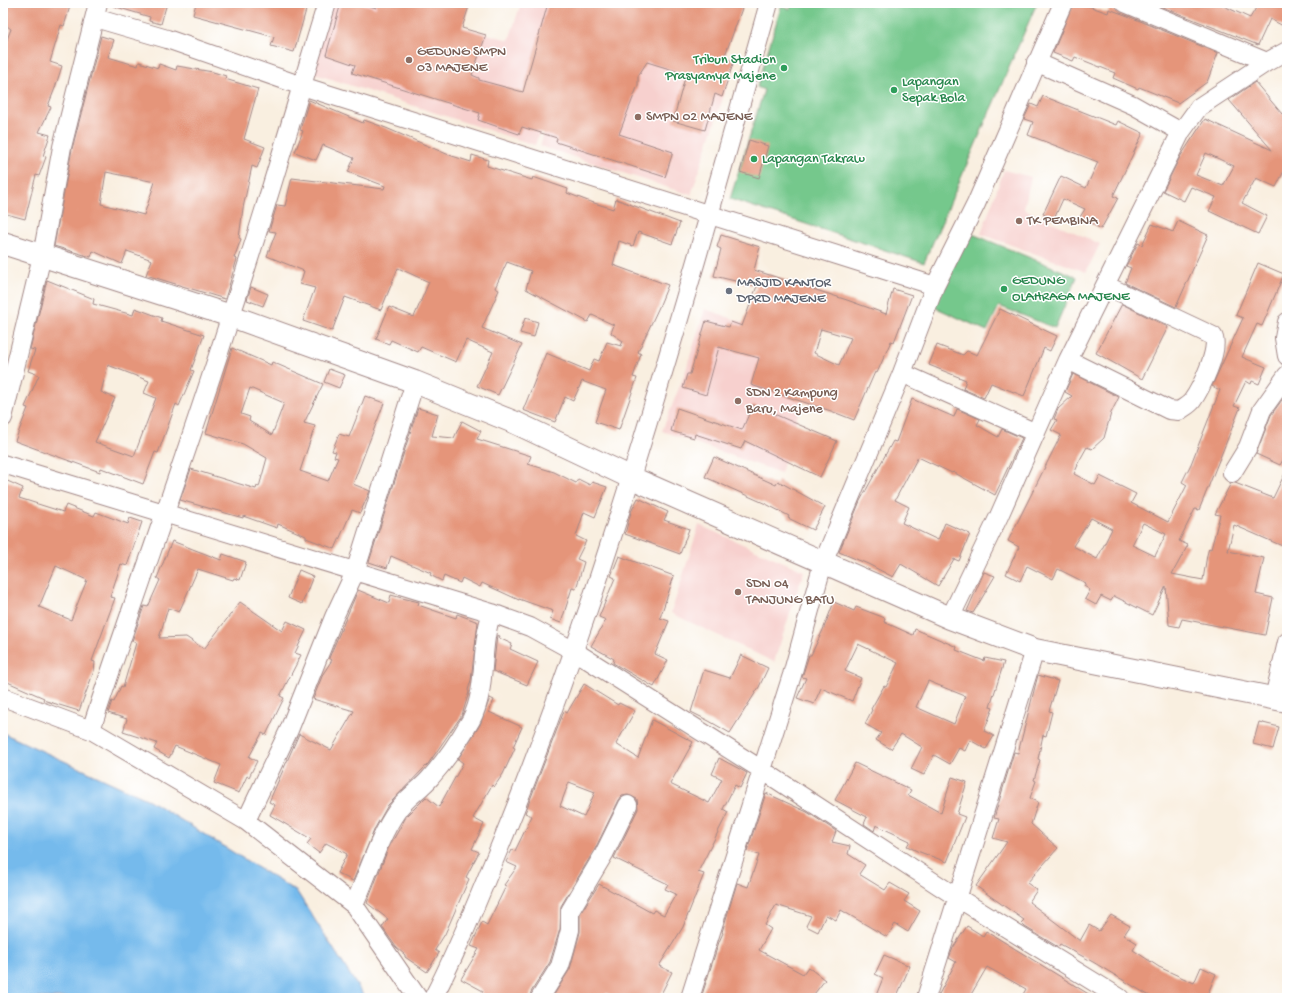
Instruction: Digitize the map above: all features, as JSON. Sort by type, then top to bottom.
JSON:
[{"type":"highway","points":[[3,243],[231,316],[415,382],[516,423],[632,478],[950,618],[1035,650],[1281,700]]},
{"type":"street","points":[[91,730],[128,617],[166,513],[231,316],[280,164],[327,3]]},
{"type":"street","points":[[433,998],[456,954],[517,806],[574,651],[632,478],[710,214],[769,3]]},
{"type":"street","points":[[690,998],[792,675],[823,562],[902,373],[935,286],[976,204],[1036,62],[1063,3]]},
{"type":"street","points":[[1125,3],[1267,62]]},
{"type":"street","points":[[3,418],[42,256],[62,147],[96,10],[167,39],[302,86],[935,286]]},
{"type":"street","points":[[950,618],[999,516],[1068,360],[1181,132],[1199,107],[1267,62],[1287,51]]},
{"type":"street","points":[[1036,62],[1133,105],[1181,132]]},
{"type":"street","points":[[1068,360],[1169,410],[1179,411],[1190,403],[1200,388],[1216,345],[1213,336],[1105,285]]},
{"type":"street","points":[[1287,322],[1284,338],[1287,356]]},
{"type":"street","points":[[902,373],[1036,433]]},
{"type":"street","points":[[1232,472],[1248,447],[1262,410],[1287,375]]},
{"type":"street","points":[[246,822],[289,730],[334,617],[355,572],[415,382]]},
{"type":"street","points":[[3,464],[492,613],[530,627],[574,651],[762,770],[958,898],[1120,998]]},
{"type":"street","points":[[354,905],[384,835],[397,810],[430,778],[471,719],[479,695],[488,623],[492,613]]},
{"type":"street","points":[[1281,700],[1287,642]]},
{"type":"street","points":[[926,998],[1035,650]]},
{"type":"street","points":[[3,698],[91,730],[246,822],[354,905],[418,998]]},
{"type":"street","points":[[540,998],[560,966],[570,930],[570,911],[604,854],[628,805]]},
{"type":"shaded area","points":[[325,3],[377,3],[509,40],[521,3],[550,3],[558,80],[535,145],[306,71]]},
{"type":"shaded area","points":[[583,12],[735,61],[691,195],[540,146]]},
{"type":"shaded area","name":"TK PEMBINA","points":[[1004,170],[1031,177],[1024,209],[1100,244],[1086,272],[981,234]]},
{"type":"shaded area","name":"SDN 2 Kampung Baru, Majene","points":[[705,309],[817,348],[781,473],[662,431],[686,370]]},
{"type":"shaded area","name":"SDN 04 TANJUNG BATU","points":[[699,525],[804,571],[774,662],[671,613]]},
{"type":"green space","name":"Lapangan Sepak Bola","points":[[792,3],[1037,3],[924,263],[730,199],[764,90],[757,87],[781,7],[790,9]]},
{"type":"green space","name":"GEDUNG OLAHRAGA MAJENE","points":[[965,231],[1077,277],[1055,328],[999,306],[987,331],[930,305]]},
{"type":"water","points":[[3,733],[149,800],[297,892],[365,998],[3,998]]},
{"type":"building","points":[[3,3],[71,3],[64,26],[61,25],[50,62],[62,66],[48,106],[51,107],[39,132],[50,135],[43,156],[46,157],[39,176],[36,175],[25,219],[3,213],[3,50],[11,29],[3,23]]},
{"type":"building","points":[[113,3],[167,3],[161,24],[149,21],[150,17],[113,6]]},
{"type":"building","points":[[196,3],[308,3],[294,52],[271,46],[274,37],[193,15]]},
{"type":"building","points":[[341,3],[360,3],[376,8],[376,3],[470,3],[462,28],[486,35],[472,75],[479,78],[479,80],[523,92],[548,3],[744,3],[724,58],[734,61],[722,97],[715,94],[705,130],[673,121],[686,74],[647,62],[638,76],[638,85],[619,134],[673,152],[665,177],[556,142],[557,138],[522,127],[519,134],[478,120],[480,113],[352,73],[355,65],[326,55]]},
{"type":"building","points":[[1073,3],[1080,3],[1108,13],[1109,9],[1218,53],[1207,82],[1178,103],[1139,87],[1138,89],[1113,78],[1115,73],[1075,57],[1073,61],[1053,53]]},
{"type":"building","points":[[1152,3],[1217,3],[1250,18],[1259,3],[1287,3],[1287,28],[1270,19],[1258,45]]},
{"type":"building","points":[[101,36],[114,40],[108,57],[138,66],[139,62],[158,68],[159,64],[176,70],[177,66],[213,72],[226,76],[225,79],[258,89],[244,139],[265,147],[257,168],[252,166],[243,208],[239,238],[241,239],[234,258],[237,259],[225,299],[146,275],[152,260],[127,251],[122,264],[93,251],[91,257],[54,246],[72,149]],"holes":[[[106,172],[155,182],[144,215],[101,204]]]},
{"type":"building","points":[[1255,82],[1282,114],[1287,111],[1287,168],[1286,167],[1276,187],[1256,178],[1242,203],[1267,216],[1258,234],[1209,211],[1216,197],[1191,187],[1184,201],[1163,191],[1180,157],[1205,119],[1272,150],[1229,100]],"holes":[[[1206,153],[1234,166],[1223,186],[1196,175]]]},
{"type":"building","points":[[1043,96],[1116,125],[1118,121],[1143,133],[1113,196],[1118,198],[1101,229],[1080,217],[1085,209],[1063,199],[1054,219],[1043,214],[1061,176],[1086,188],[1098,162],[1028,135],[1033,122],[1024,119],[1031,104],[1038,107]]},
{"type":"building","points":[[309,100],[363,123],[364,120],[386,128],[449,155],[471,162],[472,155],[488,160],[487,166],[532,180],[533,177],[568,189],[567,193],[588,201],[613,209],[616,199],[680,223],[672,244],[638,232],[633,246],[619,241],[613,265],[668,285],[638,352],[641,354],[633,377],[637,378],[619,430],[595,422],[606,390],[582,381],[573,401],[565,397],[555,422],[523,410],[546,353],[589,371],[594,359],[599,361],[607,342],[621,346],[623,341],[611,333],[614,325],[592,315],[588,322],[526,289],[531,271],[507,262],[495,288],[499,290],[482,328],[522,345],[498,395],[477,386],[493,352],[466,340],[456,362],[421,347],[418,352],[391,340],[389,344],[376,339],[389,307],[414,317],[429,282],[398,268],[381,310],[345,297],[332,331],[303,321],[315,288],[300,284],[304,271],[267,256],[276,232],[269,231],[277,205],[285,206],[292,178],[384,189],[385,186],[348,172],[354,158],[323,145],[316,160],[295,152],[303,131],[300,130]]},
{"type":"building","name":"Lapangan Takraw","points":[[749,140],[768,146],[759,178],[740,172]]},
{"type":"building","points":[[1178,221],[1208,235],[1176,307],[1125,283],[1131,268],[1126,266],[1138,243],[1142,245],[1152,224],[1173,232]]},
{"type":"building","points":[[721,235],[760,247],[754,270],[886,314],[893,289],[912,295],[894,342],[891,341],[877,373],[875,372],[854,420],[751,385],[759,358],[719,347],[706,395],[683,388],[687,374],[690,374],[706,321],[729,327],[731,322],[742,326],[757,286],[714,276],[721,249],[717,247]],"holes":[[[821,329],[851,338],[839,365],[814,353]]]},
{"type":"building","points":[[1258,263],[1284,274],[1262,326],[1257,324],[1242,357],[1266,367],[1259,384],[1252,381],[1251,384],[1246,381],[1234,406],[1240,408],[1199,510],[1195,509],[1179,541],[1188,545],[1172,574],[1203,580],[1207,555],[1209,548],[1211,549],[1220,515],[1215,514],[1231,483],[1235,483],[1273,498],[1287,469],[1287,548],[1234,525],[1228,551],[1264,558],[1256,594],[1273,598],[1265,635],[1182,619],[1179,627],[1169,625],[1166,586],[1152,615],[1114,596],[1111,601],[1101,596],[1096,605],[1085,599],[1090,590],[1084,586],[1086,583],[1058,569],[1053,579],[1027,566],[1020,581],[1006,574],[1019,547],[1008,541],[1061,435],[1051,430],[1057,420],[1054,419],[1058,409],[1072,396],[1065,392],[1073,374],[1119,397],[1111,413],[1104,438],[1092,449],[1087,447],[1077,465],[1074,474],[1095,485],[1100,476],[1136,494],[1131,503],[1168,522],[1187,485],[1182,482],[1191,464],[1220,390],[1212,386],[1243,318],[1236,315]],"holes":[[[1091,518],[1112,529],[1097,559],[1073,546]],[[1143,523],[1166,534],[1155,556],[1132,545]]]},
{"type":"building","points":[[47,280],[94,299],[93,304],[133,315],[135,308],[162,318],[161,321],[204,335],[191,370],[194,371],[179,406],[176,404],[158,453],[155,452],[143,484],[101,468],[100,472],[15,441],[28,408],[25,407],[39,375],[28,371],[35,350],[30,349]],"holes":[[[108,365],[149,381],[144,393],[156,398],[134,456],[95,442],[115,398],[101,392]]]},
{"type":"building","points":[[251,287],[268,294],[263,306],[247,300]]},
{"type":"building","points":[[1122,304],[1168,327],[1142,379],[1096,353]]},
{"type":"building","points":[[1000,309],[1057,336],[1050,351],[1044,348],[1024,396],[991,383],[984,398],[963,389],[966,380],[929,365],[937,345],[963,355],[967,351],[977,355]]},
{"type":"building","points":[[525,318],[538,322],[534,337],[520,333]]},
{"type":"building","points":[[232,348],[271,365],[272,362],[323,384],[304,423],[315,426],[300,471],[328,481],[338,458],[334,457],[336,452],[332,451],[339,434],[349,437],[365,396],[384,403],[353,484],[370,491],[360,513],[352,510],[335,549],[306,538],[306,536],[278,524],[277,528],[243,516],[243,518],[180,500],[191,469],[256,489],[257,486],[259,487],[267,458],[243,444],[206,433]],"holes":[[[250,388],[284,403],[272,435],[249,421],[250,417],[241,414]]]},
{"type":"building","points":[[329,369],[345,375],[339,388],[324,382]]},
{"type":"building","points":[[1287,393],[1287,453],[1280,465],[1256,454],[1271,415]]},
{"type":"building","points":[[912,399],[954,417],[957,409],[980,419],[977,425],[998,437],[1002,429],[1022,438],[995,495],[953,472],[952,473],[918,457],[895,500],[909,507],[902,523],[938,540],[945,523],[970,534],[959,561],[954,559],[938,586],[901,564],[893,577],[868,564],[839,552],[860,501],[893,441],[896,442]]},
{"type":"building","points":[[753,405],[837,441],[820,477],[745,441],[741,449],[695,434],[694,438],[671,431],[677,408],[742,430]]},
{"type":"building","points":[[418,408],[438,414],[432,436],[454,438],[462,421],[481,431],[477,439],[531,456],[528,464],[554,472],[576,483],[578,479],[590,485],[592,482],[607,487],[595,517],[584,512],[576,536],[586,541],[577,559],[584,562],[576,589],[572,588],[561,623],[550,619],[553,611],[519,600],[482,583],[480,587],[462,578],[460,583],[444,576],[442,581],[430,575],[431,573],[391,556],[387,568],[369,562]]},
{"type":"building","points":[[714,457],[776,485],[778,481],[825,507],[813,530],[788,518],[789,516],[766,504],[705,477]]},
{"type":"building","points":[[3,479],[23,488],[19,498],[63,512],[66,505],[94,516],[96,512],[128,524],[130,518],[142,522],[127,566],[121,564],[110,597],[115,598],[92,661],[95,662],[94,671],[79,711],[43,700],[44,698],[3,680]],"holes":[[[56,566],[87,580],[71,620],[39,607]]]},
{"type":"building","points":[[638,498],[668,512],[664,520],[689,529],[680,554],[625,534],[631,512]]},
{"type":"building","points":[[172,541],[221,560],[223,554],[246,562],[240,580],[234,578],[233,580],[198,569],[179,612],[168,608],[159,638],[186,637],[204,649],[240,602],[282,631],[287,621],[306,630],[295,653],[301,655],[280,696],[284,698],[266,735],[262,733],[249,757],[257,761],[249,777],[247,776],[239,793],[214,783],[221,765],[175,746],[169,758],[154,749],[157,743],[123,732],[127,719],[108,713],[112,701],[114,702],[121,686],[123,687],[136,643],[132,641],[144,606],[148,607],[160,580],[157,578]]},
{"type":"building","points":[[619,556],[674,576],[660,618],[669,621],[655,654],[668,660],[654,687],[613,663],[614,659],[591,646],[606,620],[599,617],[615,578],[611,576]]},
{"type":"building","points":[[299,570],[313,576],[302,604],[288,598]]},
{"type":"building","points":[[984,572],[995,576],[973,613],[967,611]]},
{"type":"building","points":[[358,590],[389,603],[391,595],[419,602],[418,605],[456,618],[457,614],[478,622],[471,680],[468,690],[469,692],[462,715],[428,764],[388,805],[375,828],[353,881],[337,873],[347,854],[326,843],[319,853],[307,844],[311,839],[270,815],[275,805],[269,802],[299,734],[331,750],[354,711],[313,699],[323,674],[332,660],[329,658]]},
{"type":"building","points":[[834,602],[854,611],[856,607],[885,618],[884,622],[913,635],[915,629],[957,647],[956,650],[984,661],[985,658],[1004,662],[990,707],[993,708],[984,731],[994,736],[986,749],[970,740],[965,751],[959,748],[950,764],[934,755],[924,775],[911,769],[922,747],[901,734],[891,749],[876,740],[881,733],[865,724],[872,710],[871,709],[884,686],[886,687],[898,663],[858,644],[845,671],[861,678],[852,701],[821,688],[814,704],[797,698],[806,678],[802,677],[809,655],[811,655]],"holes":[[[928,681],[965,696],[954,724],[916,707]]]},
{"type":"building","points":[[497,635],[500,636],[499,638],[512,644],[510,649],[538,662],[527,685],[493,671]]},
{"type":"building","points":[[741,655],[768,668],[759,687],[730,733],[691,712],[704,670],[730,678]]},
{"type":"building","points":[[1038,675],[1058,681],[1049,711],[1052,712],[1046,736],[1043,735],[1038,759],[1040,760],[1034,780],[1036,781],[1030,798],[1038,802],[1031,824],[1058,848],[1027,883],[1037,890],[1029,902],[1080,941],[1089,925],[1099,931],[1111,915],[1130,926],[1124,935],[1137,943],[1133,950],[1159,967],[1194,983],[1201,967],[1216,974],[1206,998],[1153,998],[1093,962],[1060,944],[1058,947],[1025,927],[1021,923],[1024,920],[976,886],[1007,842],[993,838],[999,819],[994,818],[1014,752],[1018,753]]},
{"type":"building","points":[[584,684],[618,705],[619,703],[635,711],[616,744],[638,758],[652,720],[693,742],[670,784],[709,803],[722,779],[712,774],[719,758],[747,773],[740,788],[735,785],[723,809],[728,812],[698,872],[704,874],[683,927],[659,966],[672,972],[659,998],[614,998],[607,993],[603,998],[552,998],[570,969],[580,932],[580,914],[599,884],[652,913],[654,910],[664,915],[676,894],[665,889],[668,884],[614,858],[638,809],[637,799],[628,795],[622,796],[619,800],[595,849],[561,906],[560,929],[550,962],[531,992],[530,998],[479,998],[483,991],[461,979],[479,949],[471,946],[482,922],[487,925],[506,886],[504,885],[517,867],[506,862],[512,850],[515,851],[532,816],[525,813],[564,711],[567,713]],"holes":[[[569,782],[595,792],[584,817],[560,806]]]},
{"type":"building","points":[[490,698],[494,700],[489,712],[522,727],[513,747],[515,748],[503,774],[494,787],[492,785],[473,818],[484,824],[472,849],[479,852],[466,877],[469,879],[445,934],[435,950],[439,953],[427,972],[405,957],[405,955],[396,947],[382,927],[388,919],[367,903],[388,849],[406,817],[426,797],[439,807],[463,763],[458,759],[480,725]]},
{"type":"building","points":[[1259,722],[1279,727],[1273,749],[1253,744]]},
{"type":"building","points":[[855,763],[911,790],[908,795],[941,813],[952,777],[967,782],[957,814],[965,817],[947,862],[907,846],[910,841],[876,825],[874,831],[864,824],[867,817],[835,800]]},
{"type":"building","points":[[766,793],[807,812],[836,831],[832,842],[850,846],[848,854],[865,865],[859,874],[885,890],[890,883],[909,894],[904,901],[920,911],[908,932],[895,924],[887,937],[841,910],[836,920],[826,915],[818,932],[806,926],[811,916],[776,905],[765,925],[771,929],[759,950],[803,974],[808,967],[825,980],[811,998],[701,998],[723,933],[722,932],[737,883],[748,887],[759,855],[747,851]]},
{"type":"building","points":[[967,926],[983,936],[986,931],[1095,998],[1021,998],[1026,989],[987,967],[969,998],[937,998],[956,962],[949,958],[953,948]]},
{"type":"building","points":[[884,955],[910,966],[896,998],[875,998],[883,978],[875,974]]},
{"type":"place","name":"GEDUNG SMPN 03 MAJENE","points":[[409,60]]},
{"type":"place","name":"Tribun Stadion Prasyamya Majene","points":[[784,68]]},
{"type":"place","name":"Lapangan Sepak Bola","points":[[894,90]]},
{"type":"place","name":"SMPN 02 MAJENE","points":[[638,117]]},
{"type":"place","name":"Lapangan Takraw","points":[[754,159]]},
{"type":"place","name":"TK PEMBINA","points":[[1019,221]]},
{"type":"place","name":"GEDUNG OLAHRAGA MAJENE","points":[[1004,289]]},
{"type":"place","name":"MASJID KANTOR DPRD MAJENE","points":[[729,291]]},
{"type":"place","name":"SDN 2 Kampung Baru, Majene","points":[[738,401]]},
{"type":"place","name":"SDN 04 TANJUNG BATU","points":[[738,592]]}]
